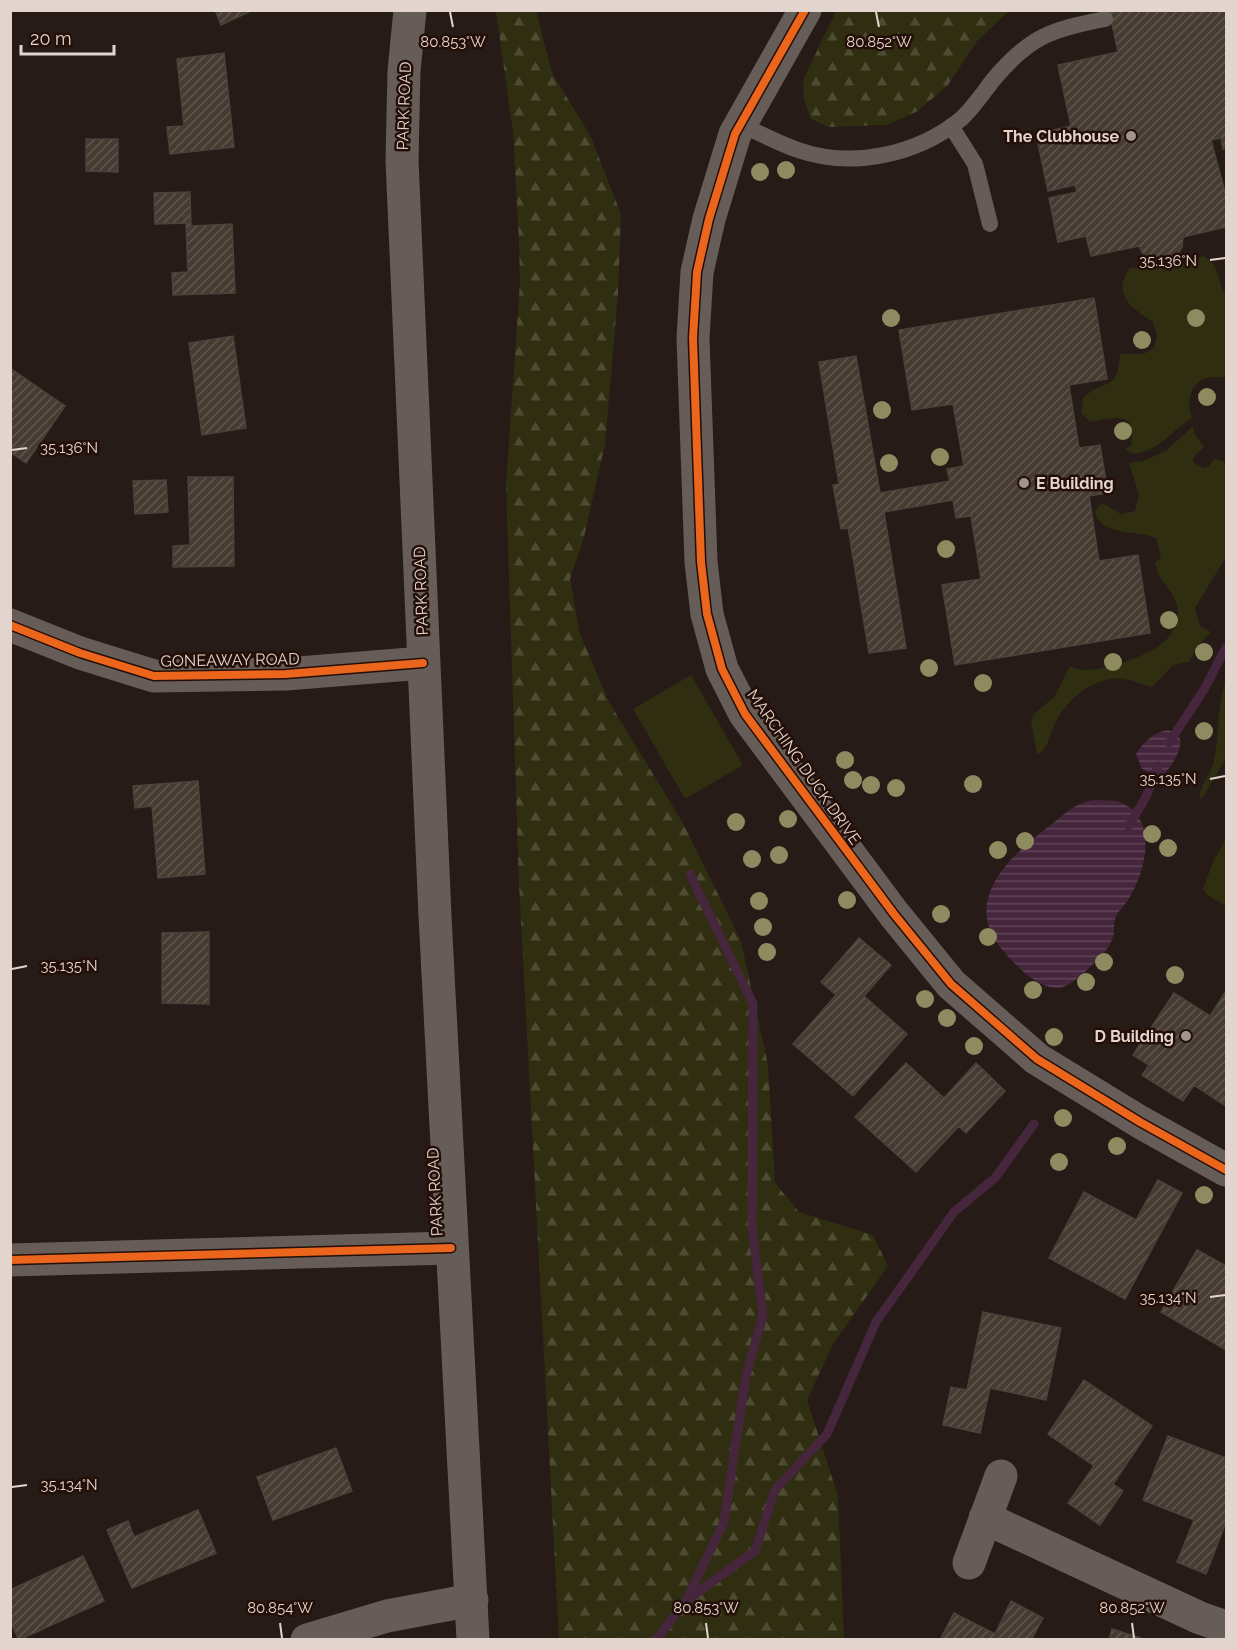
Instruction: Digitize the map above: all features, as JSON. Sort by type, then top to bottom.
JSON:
[{"type":"street","name":"PARK ROAD","points":[[410,10],[404,71],[402,160],[451,1248],[473,1640]]},
{"type":"street","name":"MARCHING DUCK DRIVE","points":[[805,10],[740,124],[709,219],[697,272],[693,338],[701,562],[707,614],[722,669],[745,714],[894,914],[951,984],[1037,1059],[1140,1122],[1227,1170]]},
{"type":"street","name":"GONEAWAY ROAD","points":[[10,625],[80,654],[154,676],[286,674],[423,663]]},
{"type":"street","points":[[10,1260],[451,1248]]},
{"type":"street","points":[[969,1563],[1001,1476]]},
{"type":"street","points":[[985,1518],[1200,1618],[1227,1627]]},
{"type":"street","points":[[307,1640],[387,1616],[472,1600]]},
{"type":"lane","points":[[740,124],[800,151],[848,160],[890,154],[934,137],[962,118],[1019,51],[1043,35],[1105,19]]},
{"type":"lane","points":[[951,126],[975,164],[990,224]]},
{"type":"green space","points":[[836,10],[1009,11],[977,41],[948,85],[918,111],[887,125],[828,127],[811,119],[804,99],[803,80]]},
{"type":"green space","points":[[496,11],[536,11],[552,73],[590,135],[621,214],[618,294],[605,444],[584,537],[570,579],[580,634],[609,702],[683,823],[741,941],[768,1065],[775,1183],[799,1212],[873,1235],[888,1266],[833,1344],[807,1400],[838,1496],[844,1639],[559,1639],[519,883],[506,485],[520,282],[519,242],[513,132]]},
{"type":"green space","points":[[1203,256],[1216,268],[1226,296],[1226,372],[1224,378],[1206,378],[1194,386],[1189,400],[1192,418],[1159,444],[1144,452],[1134,454],[1125,449],[1131,445],[1132,434],[1131,426],[1127,421],[1116,418],[1090,422],[1081,413],[1083,398],[1091,391],[1113,380],[1119,366],[1120,354],[1143,354],[1154,348],[1157,337],[1153,322],[1126,300],[1123,293],[1125,277],[1130,268],[1174,268]]},
{"type":"green space","points":[[1193,426],[1194,433],[1204,447],[1194,456],[1193,462],[1204,468],[1209,466],[1214,459],[1223,461],[1226,467],[1226,557],[1195,608],[1200,626],[1211,632],[1197,647],[1189,662],[1173,665],[1152,687],[1125,679],[1113,679],[1102,681],[1082,692],[1065,708],[1053,728],[1046,747],[1037,755],[1031,722],[1034,714],[1055,696],[1070,666],[1089,670],[1130,660],[1161,644],[1175,626],[1178,613],[1175,599],[1160,576],[1155,563],[1161,557],[1156,538],[1112,529],[1099,520],[1095,512],[1099,505],[1104,504],[1121,514],[1135,511],[1139,495],[1129,463],[1144,461],[1167,450]]},
{"type":"green space","points":[[691,675],[743,765],[685,799],[633,709]]},
{"type":"green space","points":[[1226,681],[1226,758],[1202,799],[1199,796],[1200,791],[1214,761],[1221,701]]},
{"type":"green space","points":[[1226,838],[1226,906],[1207,895],[1203,889],[1213,862]]},
{"type":"shaded area","points":[[1169,730],[1179,737],[1179,749],[1170,766],[1159,778],[1142,769],[1136,754],[1150,738]]},
{"type":"shaded area","points":[[1089,801],[1117,801],[1133,810],[1144,831],[1145,855],[1138,879],[1128,900],[1116,916],[1112,941],[1101,956],[1072,983],[1058,988],[1042,984],[1018,967],[1000,947],[990,929],[986,912],[989,895],[996,879],[1007,864],[1034,838],[1070,810]]},
{"type":"building","points":[[215,10],[253,10],[221,25]]},
{"type":"building","name":"The Clubhouse","points":[[1109,10],[1226,10],[1226,148],[1223,149],[1221,138],[1211,140],[1226,196],[1226,227],[1183,237],[1182,247],[1176,257],[1165,262],[1153,262],[1143,254],[1139,246],[1091,256],[1086,236],[1058,242],[1049,198],[1077,192],[1075,185],[1048,191],[1036,134],[1071,126],[1058,65],[1118,52]]},
{"type":"building","points":[[224,53],[234,147],[170,154],[167,127],[184,126],[177,59]]},
{"type":"building","points":[[86,139],[118,139],[118,172],[86,171]]},
{"type":"building","points":[[190,192],[191,226],[232,224],[235,293],[173,295],[172,273],[188,272],[186,223],[155,224],[154,193]]},
{"type":"building","name":"E Building","points":[[1094,298],[1107,379],[1069,385],[1079,448],[1100,445],[1108,493],[1089,496],[1099,561],[1138,555],[1150,633],[955,665],[942,585],[981,579],[971,516],[956,518],[953,500],[884,512],[906,648],[869,653],[848,528],[841,529],[833,485],[839,484],[819,362],[856,356],[880,493],[950,481],[947,469],[964,466],[953,404],[912,410],[899,330]]},
{"type":"building","points":[[233,336],[246,428],[202,435],[189,343]]},
{"type":"building","points":[[10,368],[65,406],[26,463],[10,452]]},
{"type":"building","points":[[188,477],[233,477],[234,566],[173,567],[173,546],[190,545]]},
{"type":"building","points":[[166,480],[168,512],[135,514],[133,481]]},
{"type":"building","points":[[198,781],[205,874],[158,878],[152,806],[135,808],[133,786]]},
{"type":"building","points":[[209,932],[209,1004],[162,1003],[162,933]]},
{"type":"building","points":[[859,938],[891,965],[864,996],[907,1034],[853,1096],[793,1044],[836,995],[821,982]]},
{"type":"building","name":"D Building","points":[[1226,991],[1226,1106],[1194,1085],[1183,1101],[1142,1075],[1149,1065],[1133,1055],[1174,993],[1210,1016]]},
{"type":"building","points":[[906,1063],[944,1098],[976,1063],[1005,1091],[966,1133],[959,1126],[916,1172],[855,1117]]},
{"type":"building","points":[[1158,1180],[1182,1193],[1125,1299],[1049,1258],[1084,1192],[1136,1220]]},
{"type":"building","points":[[1197,1250],[1226,1266],[1226,1350],[1161,1312]]},
{"type":"building","points":[[983,1312],[1061,1328],[1046,1400],[990,1388],[980,1433],[943,1425],[951,1387],[967,1390]]},
{"type":"building","points":[[1084,1380],[1152,1426],[1113,1484],[1123,1491],[1100,1525],[1068,1503],[1094,1466],[1048,1434]]},
{"type":"building","points":[[1168,1436],[1226,1458],[1226,1522],[1206,1574],[1177,1562],[1194,1520],[1143,1500]]},
{"type":"building","points":[[336,1448],[352,1491],[273,1520],[257,1477]]},
{"type":"building","points":[[198,1510],[216,1553],[132,1588],[107,1530],[128,1521],[134,1537]]},
{"type":"building","points":[[83,1556],[104,1601],[19,1640],[10,1621],[10,1590]]},
{"type":"building","points":[[1011,1601],[1043,1618],[1031,1640],[940,1640],[954,1613],[995,1634]]},
{"type":"building","points":[[1112,1629],[1147,1640],[1109,1640]]},
{"type":"waterway","points":[[1169,743],[1205,688],[1226,647]]},
{"type":"waterway","points":[[1129,826],[1147,795],[1158,766]]},
{"type":"waterway","points":[[656,1640],[686,1601],[724,1522],[746,1375],[763,1316],[752,1228],[753,1004],[690,874]]},
{"type":"waterway","points":[[687,1600],[755,1551],[775,1490],[827,1434],[876,1322],[954,1212],[995,1178],[1034,1124]]},
{"type":"cycle path","points":[[805,10],[735,134],[709,219],[697,272],[693,338],[701,562],[707,614],[722,669],[745,714],[894,914],[951,984],[1037,1059],[1140,1122],[1226,1170]]},
{"type":"cycle path","points":[[10,625],[80,653],[154,676],[286,674],[423,663]]},
{"type":"cycle path","points":[[10,1260],[451,1248]]},
{"type":"place","name":"The Clubhouse","points":[[1131,136]]},
{"type":"place","name":"E Building","points":[[1024,483]]},
{"type":"place","name":"D Building","points":[[1186,1036]]}]
